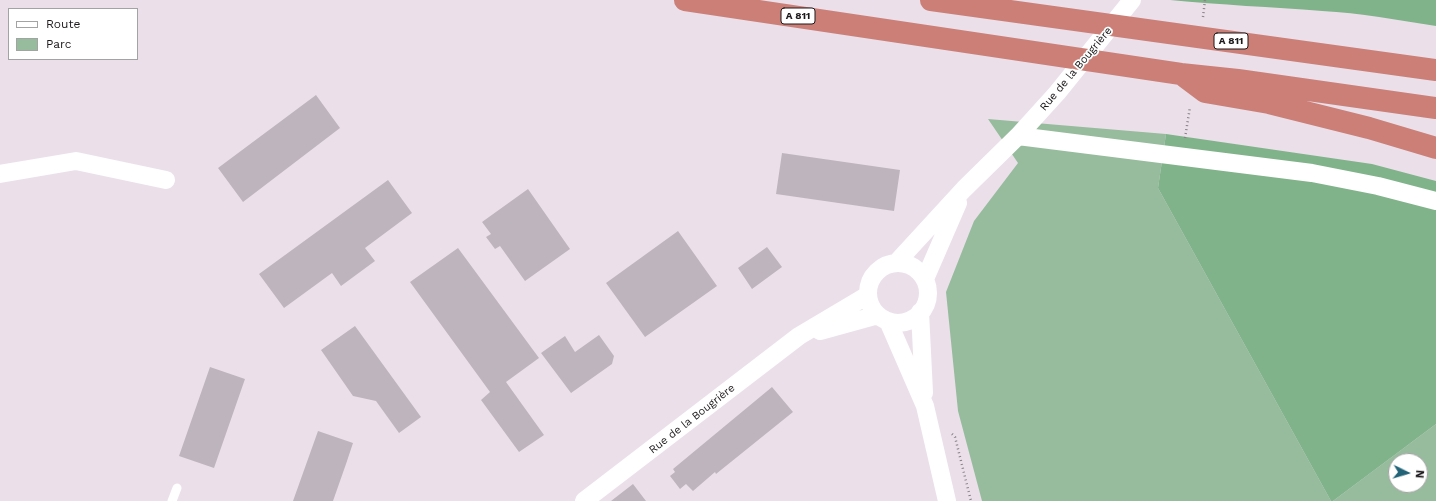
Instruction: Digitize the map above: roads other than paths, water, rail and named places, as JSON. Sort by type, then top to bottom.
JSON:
[{"type":"highway","name":"A 811","points":[[685,0],[1181,74],[1238,80],[1436,108]]},
{"type":"highway","name":"A 811","points":[[931,0],[1436,70]]},
{"type":"highway","points":[[1181,74],[1205,92],[1269,103],[1369,128],[1436,148]]},
{"type":"street","name":"Rue de la Bougrière","points":[[1018,136],[1030,107],[1116,0]]},
{"type":"street","name":"Rue de la Bougrière","points":[[896,263],[964,189],[1018,136],[1057,93],[1132,0]]},
{"type":"street","points":[[1018,136],[1312,173],[1378,186],[1436,202]]},
{"type":"street","points":[[0,174],[76,161],[166,180]]},
{"type":"street","name":"Rue de la Bougrière","points":[[925,279],[964,189]]},
{"type":"street","points":[[883,318],[900,323],[911,320],[920,312],[926,302],[928,291],[925,279],[917,270],[907,264],[896,263],[885,266],[875,273],[870,283],[868,295],[871,306],[883,318],[925,406]]},
{"type":"street","name":"Rue de la Bougrière","points":[[584,501],[799,336],[868,295]]},
{"type":"street","points":[[920,312],[925,406],[947,501]]},
{"type":"street","name":"Rue de la Bougrière","points":[[799,336],[883,318]]},
{"type":"lane","points":[[172,501],[176,488]]}]
